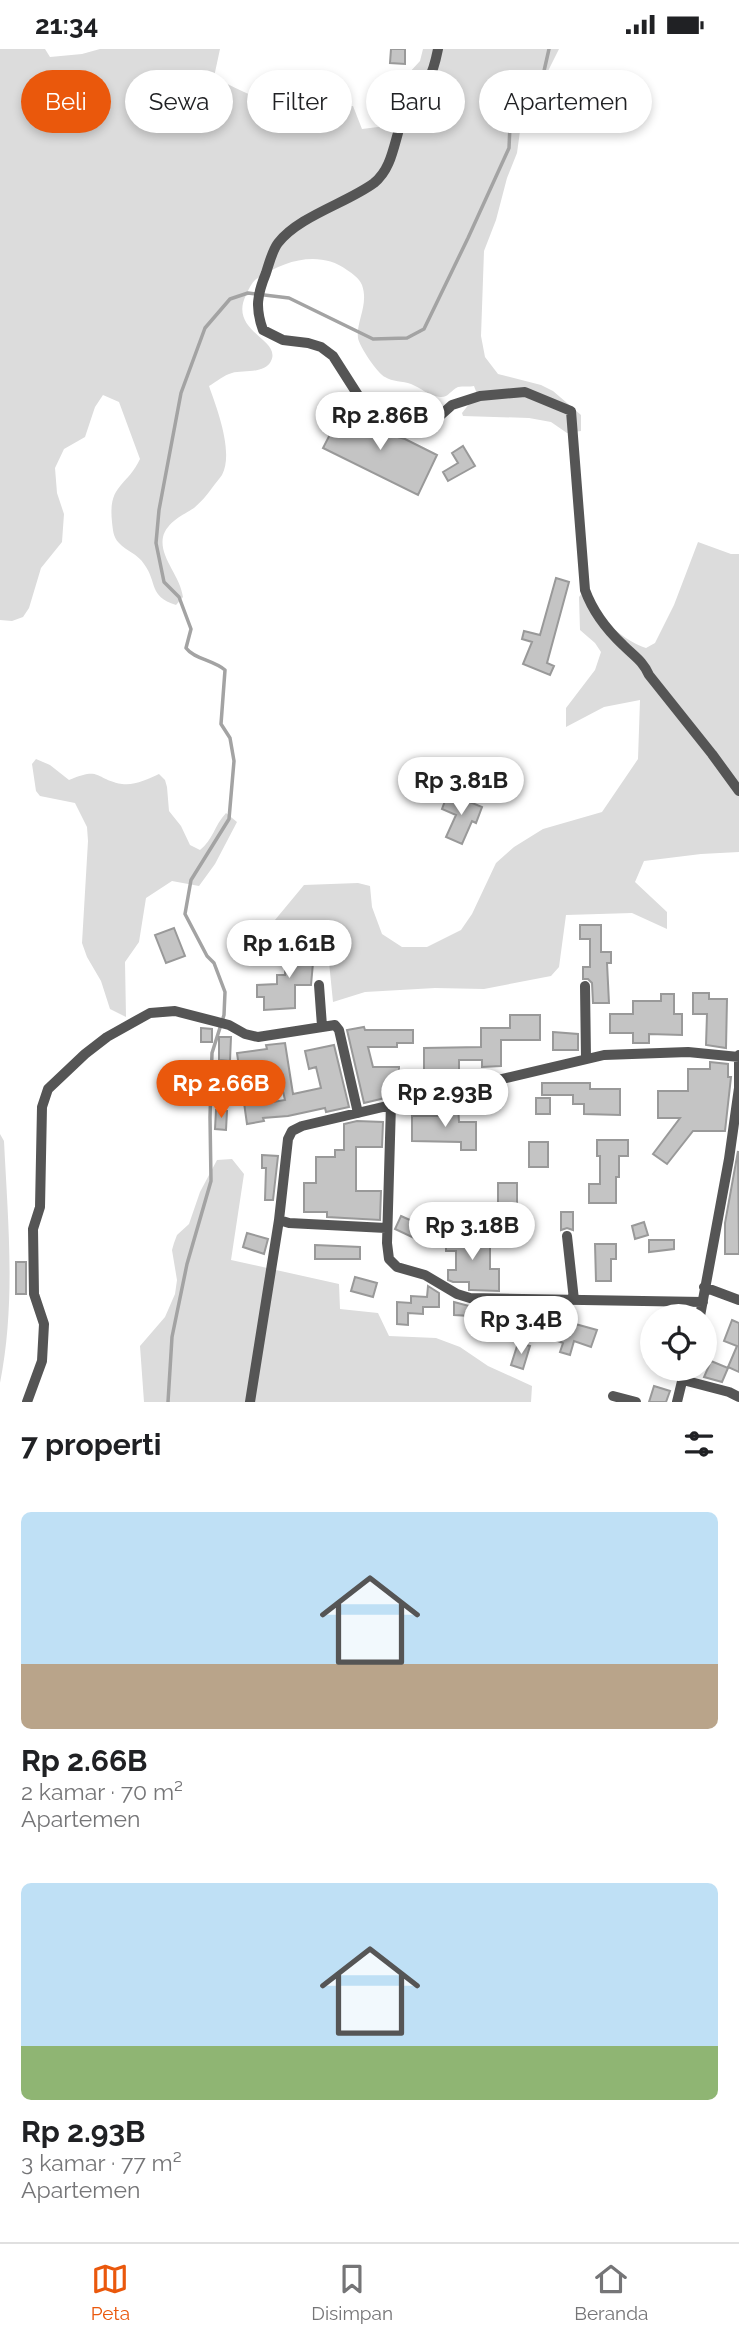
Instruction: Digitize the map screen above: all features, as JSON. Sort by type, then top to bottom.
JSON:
[{"type":"street","points":[[438,49],[428,80],[405,114],[388,166],[374,183],[299,225],[278,244],[257,300],[257,315],[263,330],[283,340],[321,347],[333,356],[370,414],[399,431],[424,429],[452,405],[480,396],[525,392],[571,411],[585,590],[593,610],[624,646],[644,663],[649,675],[739,791]]},
{"type":"street","points":[[319,985],[322,1026]]},
{"type":"street","points":[[585,986],[586,1058]]},
{"type":"street","points":[[27,1402],[42,1361],[44,1324],[34,1294],[33,1229],[40,1207],[41,1119],[45,1095],[55,1081],[85,1054],[107,1037],[150,1013],[175,1011],[229,1025],[245,1034],[263,1037],[335,1025],[339,1030],[358,1113]]},
{"type":"street","points":[[250,1402],[279,1220],[289,1135],[302,1126],[391,1104],[586,1058],[653,1052],[739,1056],[739,1088],[729,1159],[704,1287],[704,1302],[465,1297],[435,1280],[397,1267],[388,1253],[386,1228],[391,1104]]},
{"type":"street","points":[[279,1220],[289,1223],[386,1228]]},
{"type":"street","points":[[567,1236],[574,1300]]},
{"type":"street","points":[[704,1287],[739,1300]]},
{"type":"street","points":[[677,1402],[682,1381]]},
{"type":"street","points":[[702,1381],[739,1397]]},
{"type":"street","points":[[613,1396],[636,1402]]},
{"type":"shaded area","points":[[0,49],[45,49],[50,57],[100,49],[220,49],[216,70],[125,70],[125,133],[233,133],[233,86],[247,94],[247,133],[352,133],[353,106],[366,133],[465,133],[465,70],[412,70],[420,61],[423,49],[559,49],[548,70],[479,70],[479,133],[520,133],[517,153],[484,251],[481,336],[485,357],[498,374],[541,385],[553,391],[581,415],[581,431],[567,433],[551,422],[529,418],[463,416],[462,413],[477,394],[474,386],[458,387],[440,397],[411,384],[385,377],[369,359],[358,338],[364,299],[359,280],[337,264],[325,260],[291,262],[254,281],[242,308],[249,326],[269,347],[272,353],[271,361],[264,368],[229,374],[209,386],[223,430],[225,466],[222,475],[204,498],[172,523],[163,537],[164,552],[183,597],[176,605],[161,597],[141,561],[114,536],[111,510],[115,493],[140,459],[119,402],[103,395],[95,407],[85,437],[64,449],[55,468],[57,493],[64,514],[62,542],[41,568],[29,608],[23,617],[12,621],[0,620]]},
{"type":"shaded area","points":[[698,542],[731,554],[739,554],[739,852],[644,861],[635,882],[667,912],[667,929],[632,913],[566,915],[559,967],[551,976],[484,989],[435,988],[365,992],[333,1002],[327,942],[314,932],[265,932],[304,885],[358,883],[370,886],[372,907],[382,934],[402,947],[427,947],[461,930],[472,914],[496,863],[514,847],[543,829],[602,812],[638,759],[640,700],[604,707],[566,727],[566,708],[595,670],[601,652],[580,630],[579,597],[588,586],[606,621],[625,637],[646,648],[655,643],[674,605]]},
{"type":"shaded area","points":[[36,759],[50,765],[69,780],[93,774],[127,784],[141,782],[159,774],[167,787],[169,811],[181,826],[190,845],[200,850],[226,813],[237,822],[215,864],[199,886],[172,881],[146,898],[139,942],[125,962],[126,1017],[110,1009],[101,981],[82,943],[87,827],[75,803],[40,796],[36,791],[32,764]]},
{"type":"shaded area","points":[[0,1134],[4,1141],[10,1262],[8,1323],[0,1383]]},
{"type":"shaded area","points":[[232,1159],[244,1174],[231,1260],[339,1284],[340,1309],[378,1313],[389,1336],[436,1338],[460,1347],[488,1366],[532,1386],[531,1402],[144,1402],[140,1346],[165,1317],[175,1294],[177,1280],[172,1250],[174,1243],[177,1235],[189,1224],[200,1192],[217,1160]]},
{"type":"building","points":[[391,49],[405,49],[405,64],[390,63]]},
{"type":"building","points":[[343,409],[364,419],[383,433],[405,439],[437,455],[418,495],[323,448]]},
{"type":"building","points":[[463,446],[475,466],[448,481],[443,472],[458,463],[452,453]]},
{"type":"building","points":[[556,578],[569,582],[547,663],[554,666],[550,675],[523,664],[532,642],[522,639],[524,631],[540,635]]},
{"type":"building","points":[[448,793],[482,807],[476,823],[472,821],[462,844],[446,837],[456,815],[442,809]]},
{"type":"building","points":[[580,925],[601,925],[601,952],[611,952],[611,963],[607,963],[609,1003],[593,1003],[592,983],[583,979],[583,967],[590,967],[590,939],[580,939]]},
{"type":"building","points":[[174,928],[185,956],[166,963],[155,935]]},
{"type":"building","points":[[286,949],[320,952],[320,964],[313,963],[311,985],[295,985],[295,1008],[264,1010],[264,997],[257,997],[257,985],[277,984],[277,975],[285,975]]},
{"type":"building","points":[[693,993],[709,993],[709,999],[727,999],[726,1048],[706,1045],[707,1014],[693,1014]]},
{"type":"building","points":[[661,994],[674,994],[674,1014],[682,1014],[682,1035],[649,1034],[649,1043],[633,1043],[633,1033],[610,1033],[610,1014],[633,1014],[633,1001],[661,1001]]},
{"type":"building","points":[[510,1015],[540,1015],[540,1040],[501,1040],[501,1066],[482,1067],[482,1060],[459,1060],[459,1081],[448,1083],[448,1073],[424,1073],[424,1048],[481,1047],[481,1028],[510,1028]]},
{"type":"building","points":[[364,1027],[365,1030],[413,1030],[413,1043],[397,1043],[397,1047],[368,1047],[373,1067],[399,1067],[399,1072],[419,1072],[419,1090],[364,1103],[347,1030]]},
{"type":"building","points":[[201,1028],[212,1029],[212,1042],[201,1042]]},
{"type":"building","points":[[553,1032],[578,1034],[578,1050],[553,1050]]},
{"type":"building","points":[[219,1037],[231,1037],[230,1061],[219,1060]]},
{"type":"building","points":[[285,1043],[293,1094],[321,1088],[316,1067],[309,1069],[305,1051],[334,1045],[349,1107],[263,1118],[264,1121],[247,1124],[237,1053],[267,1049],[266,1045]],"holes":[[[280,1078],[285,1100],[261,1104],[258,1081]]]},
{"type":"building","points":[[710,1062],[728,1064],[728,1077],[731,1077],[725,1131],[693,1131],[667,1164],[653,1154],[680,1118],[658,1118],[658,1091],[688,1091],[688,1069],[710,1069]]},
{"type":"building","points":[[542,1083],[590,1083],[590,1089],[620,1089],[620,1115],[584,1114],[584,1104],[573,1104],[573,1095],[542,1095]]},
{"type":"building","points":[[536,1098],[550,1098],[550,1114],[536,1114]]},
{"type":"building","points":[[441,1105],[458,1105],[459,1122],[476,1122],[476,1150],[461,1150],[461,1142],[412,1141],[412,1116],[441,1116]]},
{"type":"building","points":[[216,1110],[227,1111],[226,1130],[215,1129]]},
{"type":"building","points":[[357,1121],[383,1122],[382,1147],[356,1147],[356,1191],[381,1191],[380,1220],[327,1217],[327,1212],[304,1212],[304,1183],[316,1183],[316,1157],[335,1157],[335,1150],[344,1150],[344,1124]]},
{"type":"building","points":[[597,1140],[628,1140],[628,1156],[619,1156],[616,1203],[589,1203],[589,1184],[600,1184]]},
{"type":"building","points":[[529,1142],[548,1142],[548,1167],[529,1167]]},
{"type":"building","points":[[738,1151],[739,1254],[725,1254],[725,1223]]},
{"type":"building","points":[[262,1155],[278,1156],[273,1200],[265,1200],[266,1168],[262,1168]]},
{"type":"building","points":[[498,1183],[517,1183],[517,1206],[498,1206]]},
{"type":"building","points":[[561,1212],[573,1212],[573,1230],[561,1230]]},
{"type":"building","points":[[401,1216],[421,1225],[414,1238],[395,1229]]},
{"type":"building","points":[[644,1222],[648,1235],[635,1239],[632,1226]]},
{"type":"building","points":[[446,1231],[478,1234],[478,1246],[490,1246],[490,1269],[499,1269],[499,1291],[469,1290],[469,1282],[448,1280],[448,1270],[456,1270],[456,1251],[446,1251]]},
{"type":"building","points":[[247,1233],[268,1239],[264,1254],[243,1247]]},
{"type":"building","points":[[649,1240],[674,1240],[674,1249],[649,1252]]},
{"type":"building","points":[[595,1244],[616,1244],[616,1259],[611,1259],[611,1281],[596,1281]]},
{"type":"building","points":[[315,1245],[360,1247],[360,1259],[315,1259]]},
{"type":"building","points":[[16,1262],[26,1262],[26,1294],[16,1294]]},
{"type":"building","points":[[355,1277],[377,1283],[373,1297],[351,1291]]},
{"type":"building","points":[[428,1286],[439,1293],[439,1307],[423,1307],[423,1314],[408,1313],[408,1325],[397,1324],[397,1302],[411,1303],[411,1296],[427,1297]]},
{"type":"building","points":[[454,1302],[469,1306],[487,1306],[485,1334],[471,1334],[471,1316],[454,1315]]},
{"type":"building","points":[[550,1317],[597,1330],[591,1347],[574,1341],[570,1355],[560,1352],[563,1343],[544,1336]]},
{"type":"building","points":[[732,1320],[739,1323],[739,1372],[728,1367],[737,1346],[724,1341]]},
{"type":"building","points":[[518,1343],[530,1346],[523,1369],[511,1365]]},
{"type":"building","points":[[717,1363],[728,1368],[722,1382],[717,1381]]},
{"type":"building","points":[[654,1386],[670,1391],[666,1402],[649,1402]]},
{"type":"waterway","points":[[168,1402],[172,1337],[187,1264],[211,1181],[212,1053],[224,1015],[225,992],[214,963],[207,956],[185,914],[191,880],[229,819],[234,761],[230,738],[221,724],[225,670],[194,655],[186,648],[191,629],[179,597],[164,582],[156,543],[159,510],[181,393],[205,328],[230,299],[248,293],[289,298],[373,339],[407,338],[424,329],[509,148],[508,113],[516,93],[544,71],[549,49]]}]
